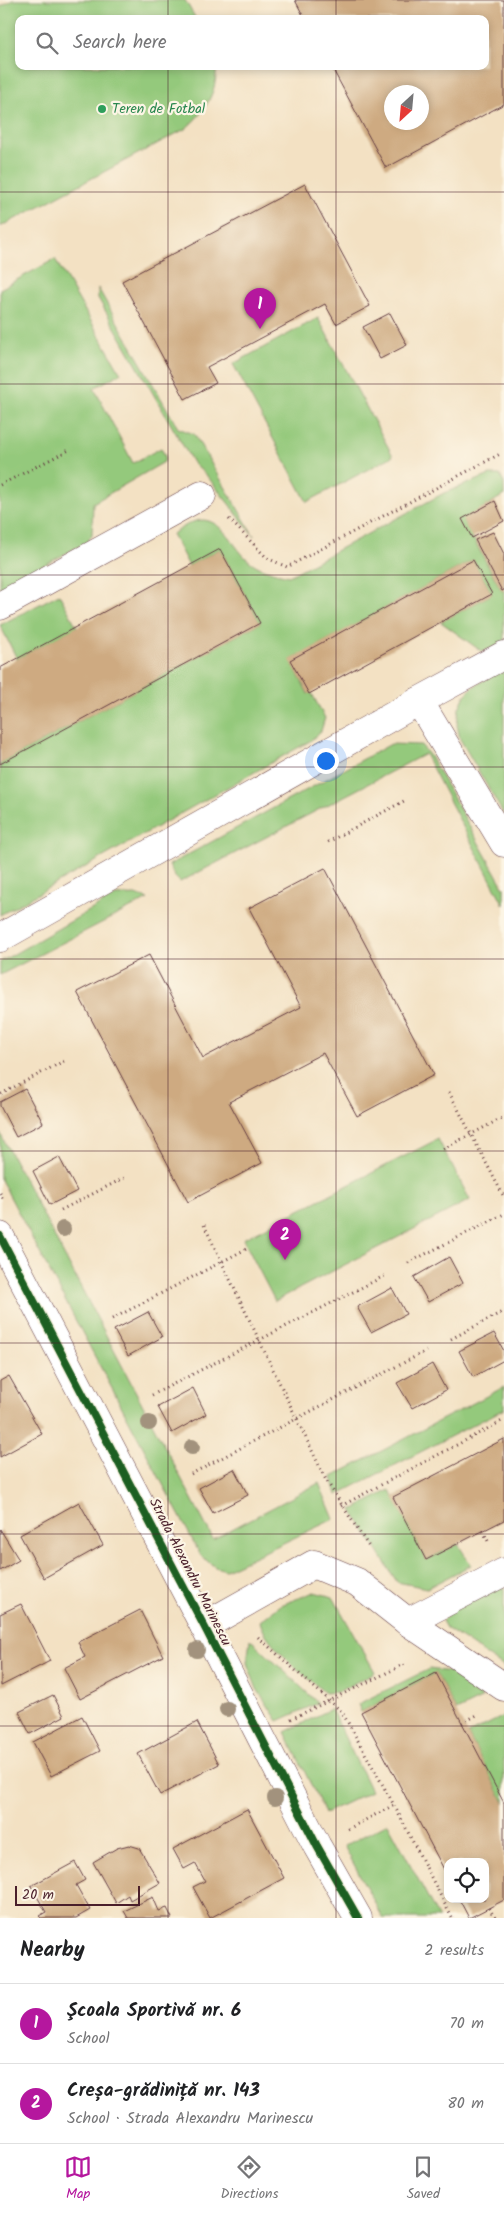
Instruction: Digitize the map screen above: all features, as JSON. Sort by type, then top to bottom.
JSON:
[{"type":"street","points":[[0,606],[202,495]]},
{"type":"street","points":[[0,938],[419,701],[504,655]]},
{"type":"street","points":[[419,701],[504,843]]},
{"type":"street","name":"Strada Alexandru Marinescu","points":[[0,1236],[204,1626],[316,1846],[358,1918]]},
{"type":"street","points":[[204,1626],[314,1564],[356,1582],[408,1622],[504,1687]]},
{"type":"street","points":[[408,1622],[504,1572]]},
{"type":"path","points":[[0,485],[71,449]]},
{"type":"path","points":[[202,495],[267,558],[287,567],[500,454]]},
{"type":"path","points":[[328,842],[404,801]]},
{"type":"path","points":[[1,1094],[64,1061]]},
{"type":"path","points":[[449,1092],[504,1197]]},
{"type":"path","points":[[443,1148],[504,1117]]},
{"type":"path","points":[[61,1210],[124,1178]]},
{"type":"path","points":[[0,1193],[4,1201]]},
{"type":"path","points":[[408,1263],[504,1214]]},
{"type":"path","points":[[204,1225],[326,1480],[341,1506],[374,1554]]},
{"type":"path","points":[[112,1318],[248,1248]]},
{"type":"path","points":[[152,1395],[260,1342],[386,1276]]},
{"type":"path","points":[[451,1339],[504,1311]]},
{"type":"path","points":[[190,1474],[426,1351]]},
{"type":"path","points":[[341,1506],[504,1420]]},
{"type":"path","points":[[235,1608],[260,1640],[328,1702],[342,1712],[394,1805],[452,1918]]},
{"type":"path","points":[[259,1734],[443,1646]]},
{"type":"path","points":[[316,1846],[394,1805]]},
{"type":"path","points":[[489,1908],[494,1918]]},
{"type":"green space","name":"Teren de Fotbal","points":[[13,0],[185,0],[194,15],[15,15],[15,70],[216,70],[215,85],[212,93],[204,109],[185,129],[0,227],[0,7]]},
{"type":"green space","points":[[55,259],[121,373],[94,388],[133,463],[161,448],[165,456],[164,462],[93,503],[92,535],[87,542],[0,589],[0,289]]},
{"type":"green space","points":[[98,288],[178,428],[194,434],[254,536],[207,476],[193,463],[98,298]]},
{"type":"green space","points":[[318,318],[393,456],[307,502],[233,364]]},
{"type":"green space","points":[[490,475],[500,475],[504,483],[504,495],[463,520],[502,591],[504,590],[504,642],[492,649],[481,651],[441,622],[492,594],[473,560],[291,660],[308,694],[311,692],[325,718],[321,731],[310,741],[0,915],[0,764],[260,623],[220,549],[189,566],[172,534],[196,521],[212,522],[225,532],[250,562],[266,570],[289,576],[444,493]]},
{"type":"green space","points":[[59,594],[77,627],[17,659],[0,625]]},
{"type":"green space","points":[[504,668],[504,815],[460,739],[457,725],[459,708],[465,695],[473,687]]},
{"type":"green space","points":[[391,744],[421,745],[430,756],[504,888],[504,905],[425,754],[180,882],[174,876],[169,865]]},
{"type":"green space","points":[[135,895],[148,899],[0,975],[0,962],[115,896]]},
{"type":"green space","points":[[0,1133],[213,1539],[319,1483],[334,1519],[226,1570],[215,1567],[201,1556],[0,1178]]},
{"type":"green space","points":[[438,1139],[470,1200],[275,1301],[243,1239]]},
{"type":"green space","points":[[504,1387],[504,1409],[337,1495],[332,1477]]},
{"type":"green space","points":[[390,1490],[426,1560],[458,1544],[471,1565],[427,1588],[397,1582],[352,1510]]},
{"type":"green space","points":[[504,1580],[504,1667],[446,1628],[442,1621],[457,1602]]},
{"type":"green space","points":[[314,1592],[333,1597],[375,1672],[338,1692],[325,1693],[298,1669],[269,1639],[260,1621],[281,1605]]},
{"type":"green space","points":[[250,1639],[318,1703],[278,1721],[257,1689],[247,1663]]},
{"type":"green space","points":[[429,1669],[459,1673],[482,1685],[481,1699],[456,1711],[436,1673],[361,1712],[358,1704]]},
{"type":"green space","points":[[331,1709],[371,1791],[325,1813],[285,1732]]},
{"type":"green space","points":[[504,1716],[504,1803],[468,1734]]},
{"type":"green space","points":[[388,1823],[439,1918],[383,1918],[344,1846]]},
{"type":"building","points":[[295,0],[504,0],[504,104],[386,168],[333,70],[489,70],[489,15],[303,15]]},
{"type":"building","points":[[305,184],[370,306],[336,324],[325,304],[207,367],[216,383],[185,399],[122,281]]},
{"type":"building","points":[[390,313],[407,345],[380,359],[363,327]]},
{"type":"building","points":[[495,501],[504,521],[472,538],[462,519]]},
{"type":"building","points":[[493,532],[504,554],[504,590],[502,591],[475,540]]},
{"type":"building","points":[[220,549],[260,623],[0,764],[0,668]]},
{"type":"building","points":[[473,560],[492,594],[309,694],[290,660]]},
{"type":"building","points":[[325,868],[434,1075],[357,1116],[323,1053],[229,1102],[262,1163],[188,1202],[77,992],[149,955],[203,1058],[301,1007],[249,908]]},
{"type":"building","points":[[25,1089],[43,1123],[16,1137],[0,1106],[0,1102]]},
{"type":"building","points":[[59,1157],[77,1191],[50,1205],[33,1171]]},
{"type":"building","points":[[449,1257],[463,1283],[428,1302],[414,1277]]},
{"type":"building","points":[[392,1288],[406,1314],[371,1332],[357,1307]]},
{"type":"building","points":[[148,1312],[162,1337],[128,1356],[114,1330]]},
{"type":"building","points":[[494,1333],[504,1351],[504,1360],[473,1377],[459,1351]]},
{"type":"building","points":[[432,1364],[446,1390],[412,1408],[397,1383]]},
{"type":"building","points":[[9,1376],[42,1434],[0,1457],[0,1381]]},
{"type":"building","points":[[193,1388],[206,1414],[172,1433],[158,1407]]},
{"type":"building","points":[[504,1439],[504,1520],[426,1560],[393,1497]]},
{"type":"building","points":[[234,1469],[248,1495],[213,1513],[199,1488]]},
{"type":"building","points":[[79,1502],[103,1545],[44,1578],[20,1535]]},
{"type":"building","points":[[0,1529],[19,1560],[0,1571]]},
{"type":"building","points":[[21,1604],[50,1661],[1,1686],[0,1614]]},
{"type":"building","points":[[140,1610],[163,1656],[80,1699],[64,1668],[85,1657],[78,1642]]},
{"type":"building","points":[[436,1673],[504,1803],[504,1900],[469,1918],[461,1903],[489,1903],[489,1858],[444,1858],[444,1869],[361,1712]]},
{"type":"building","points":[[53,1695],[64,1716],[30,1734],[19,1712]]},
{"type":"building","points":[[82,1716],[100,1751],[51,1776],[33,1742]]},
{"type":"building","points":[[197,1722],[219,1764],[160,1795],[138,1754]]},
{"type":"building","points":[[247,1809],[284,1878],[210,1918],[193,1887],[205,1881],[195,1863],[184,1869],[173,1849]]},
{"type":"building","points":[[129,1845],[139,1848],[160,1883],[130,1900],[128,1895],[116,1903],[93,1862],[117,1848]]},
{"type":"building","points":[[75,1862],[85,1880],[76,1885],[90,1910],[76,1918],[41,1918],[39,1916],[46,1912],[31,1886]]},
{"type":"building","points":[[153,1897],[159,1911],[167,1908],[172,1918],[128,1918],[124,1911]]},
{"type":"cycle path","points":[[0,1236],[317,1846],[358,1918]]},
{"type":"place","name":"Teren de Fotbal","points":[[102,109]]},
{"type":"place","name":"Şcoala Sportivă nr. 6","points":[[260,329]]},
{"type":"place","name":"Creșa-grădiniță nr. 143","points":[[285,1260]]}]
